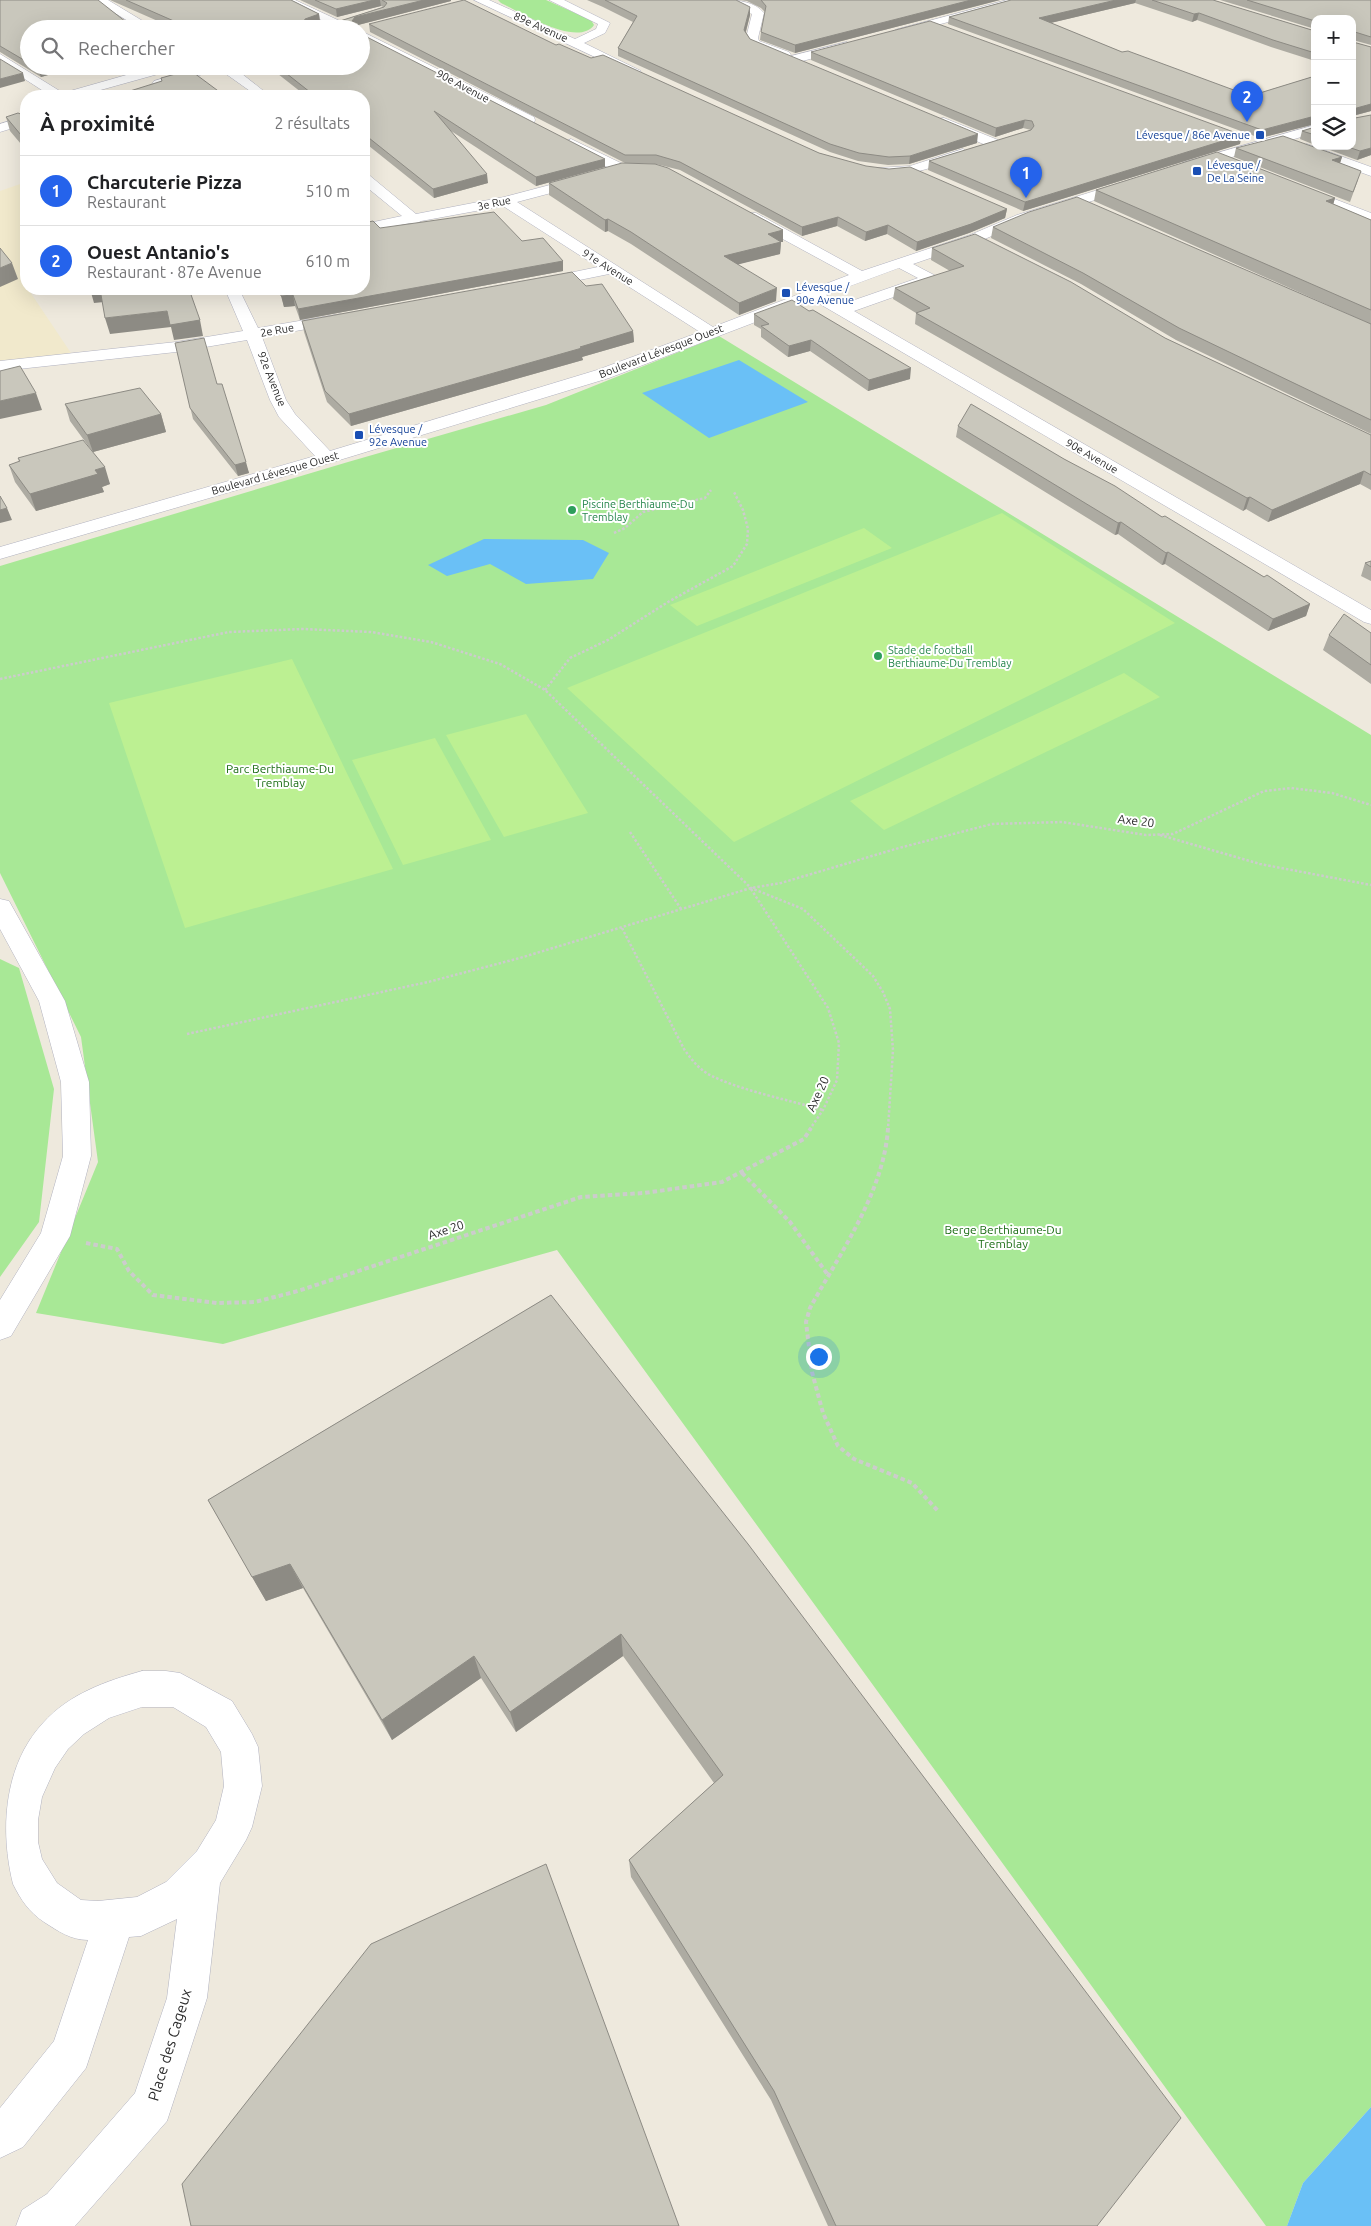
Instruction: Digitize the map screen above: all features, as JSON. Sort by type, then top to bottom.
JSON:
[{"type":"street","points":[[100,0],[134,20]]},
{"type":"street","points":[[286,0],[332,20]]},
{"type":"street","name":"89e Avenue","points":[[555,0],[604,23],[603,28],[598,33],[576,43]]},
{"type":"street","points":[[731,0],[756,10],[758,13],[752,38],[754,43],[814,67]]},
{"type":"street","points":[[886,36],[1020,0]]},
{"type":"street","name":"89e Avenue","points":[[474,1],[576,43],[648,77]]},
{"type":"street","points":[[958,6],[975,12]]},
{"type":"street","points":[[931,24],[950,31]]},
{"type":"street","name":"90e Avenue","points":[[370,33],[543,128]]},
{"type":"street","points":[[796,59],[859,43]]},
{"type":"street","points":[[0,58],[20,71]]},
{"type":"street","points":[[26,75],[50,90]]},
{"type":"street","points":[[87,90],[140,75]]},
{"type":"street","points":[[147,87],[187,75]]},
{"type":"street","points":[[238,75],[257,90]]},
{"type":"street","points":[[0,115],[20,109]]},
{"type":"street","points":[[930,116],[993,143]]},
{"type":"street","points":[[0,128],[20,122]]},
{"type":"street","points":[[1171,172],[1258,144],[1311,130]]},
{"type":"street","points":[[561,137],[622,169],[665,172]]},
{"type":"street","points":[[868,170],[892,173],[911,170],[1009,138]]},
{"type":"street","points":[[1241,138],[1258,144]]},
{"type":"street","points":[[1280,138],[1371,172]]},
{"type":"street","points":[[1215,157],[1234,164]]},
{"type":"street","name":"3e Rue","points":[[370,227],[416,220],[505,201],[622,169]]},
{"type":"street","points":[[911,170],[928,178]]},
{"type":"street","name":"Boulevard Lévesque Ouest","points":[[0,552],[327,458],[602,374],[861,276],[975,238],[1022,218],[1146,179]]},
{"type":"street","points":[[370,183],[416,220]]},
{"type":"street","points":[[1288,185],[1371,218]]},
{"type":"street","name":"91e Avenue","points":[[505,201],[711,332]]},
{"type":"street","points":[[1076,201],[1094,209]]},
{"type":"street","points":[[739,210],[861,276]]},
{"type":"street","points":[[1005,211],[1022,218]]},
{"type":"street","points":[[975,238],[991,246]]},
{"type":"street","points":[[841,310],[931,279],[901,263]]},
{"type":"street","points":[[524,286],[612,268]]},
{"type":"street","name":"90e Avenue","points":[[814,294],[1371,618]]},
{"type":"street","name":"92e Avenue","points":[[235,295],[253,335],[278,400],[288,417],[327,458]]},
{"type":"street","name":"2e Rue","points":[[0,366],[176,347],[359,316]]},
{"type":"street","points":[[0,907],[52,1001],[75,1082],[77,1156],[55,1236],[0,1327]]},
{"type":"street","name":"Place des Cageux","points":[[142,1689],[178,1690],[209,1704],[232,1729],[243,1762],[242,1802],[227,1843],[201,1878],[175,1900],[145,1916],[114,1922],[76,1919],[44,1900],[24,1870],[16,1832],[23,1792],[42,1753],[70,1722],[105,1700],[142,1689]]},
{"type":"street","name":"Place des Cageux","points":[[38,2226],[62,2210],[152,2106],[187,1998],[201,1878]]},
{"type":"street","points":[[0,2138],[8,2132],[71,2053],[114,1922]]},
{"type":"path","points":[[614,533],[625,528],[643,512],[705,498],[711,490]]},
{"type":"path","points":[[545,690],[570,658],[608,640],[668,602],[733,566],[747,544],[748,529],[743,510],[734,492]]},
{"type":"path","points":[[0,679],[229,632],[303,629],[371,632],[431,642],[500,664],[545,690],[751,888],[803,909],[874,976],[890,1009],[893,1050],[887,1149],[878,1178],[865,1208],[810,1308],[806,1321],[818,1398],[829,1432],[836,1446],[845,1454],[898,1476],[914,1485],[938,1511]]},
{"type":"path","name":"Axe 20","points":[[55,1236],[117,1249],[129,1271],[153,1294],[217,1303],[255,1302],[298,1291],[581,1197],[644,1193],[722,1182],[804,1139],[823,1110],[837,1080],[839,1043],[828,1008],[751,888],[781,883],[899,848],[992,824],[1062,822],[1146,835],[1173,834],[1264,791],[1278,787],[1308,788],[1336,793],[1371,805]]},
{"type":"path","points":[[630,832],[680,910]]},
{"type":"path","points":[[1157,834],[1260,864],[1371,885]]},
{"type":"path","points":[[187,1034],[428,982],[520,958],[751,888]]},
{"type":"path","points":[[622,928],[684,1049],[694,1063],[707,1073],[724,1081],[823,1110]]},
{"type":"path","points":[[742,1173],[790,1222],[828,1274]]},
{"type":"shaded area","points":[[20,184],[20,295],[32,295],[75,359],[0,366],[0,191]]},
{"type":"green space","points":[[498,0],[546,0],[591,20],[594,25],[586,31],[575,33],[563,31],[535,20]]},
{"type":"green space","points":[[719,336],[1371,735],[1371,2107],[1303,2183],[1287,2226],[1266,2226],[557,1250],[223,1344],[36,1313],[98,1162],[81,1037],[0,873],[0,566],[546,405]]},
{"type":"green space","name":"Stade de football Berthiaume-Du Tremblay","points":[[1002,513],[1175,623],[734,842],[567,688]]},
{"type":"green space","points":[[864,528],[892,548],[697,626],[670,605]]},
{"type":"green space","name":"Parc Berthiaume-Du Tremblay","points":[[292,659],[393,869],[185,928],[109,703]]},
{"type":"green space","points":[[1124,673],[1160,697],[884,830],[850,801]]},
{"type":"green space","points":[[526,714],[588,813],[504,837],[446,735]]},
{"type":"green space","points":[[435,738],[491,840],[403,865],[352,760]]},
{"type":"green space","points":[[0,959],[19,968],[54,1089],[39,1222],[0,1277]]},
{"type":"water","points":[[739,360],[808,402],[709,438],[642,393]]},
{"type":"water","points":[[484,539],[583,540],[609,553],[593,579],[526,584],[490,564],[447,576],[428,565]]},
{"type":"water","points":[[1371,2107],[1371,2226],[1287,2226],[1303,2183]]},
{"type":"building","points":[[0,0],[98,0],[124,20],[20,20],[20,58],[0,46]]},
{"type":"building","points":[[126,0],[291,0],[319,14],[305,20],[172,20]]},
{"type":"building","points":[[315,0],[374,0],[336,9]]},
{"type":"building","points":[[382,0],[424,0],[355,17],[353,20],[343,20],[384,7],[387,3]]},
{"type":"building","points":[[464,0],[556,45],[559,44],[591,58],[603,55],[819,153],[866,166],[889,169],[910,167],[1007,209],[971,224],[917,242],[888,225],[866,232],[838,217],[802,227],[680,162],[656,155],[625,155],[370,24]]},
{"type":"building","points":[[605,0],[736,0],[750,7],[744,30],[750,39],[978,134],[910,156],[889,157],[859,153],[830,144],[618,48],[637,16]]},
{"type":"building","points":[[761,0],[971,0],[795,45],[761,32],[766,6]]},
{"type":"building","points":[[1011,0],[1116,0],[1039,18],[1122,52],[1128,51],[1250,96],[1311,77],[1311,117],[1262,130],[949,17]]},
{"type":"building","points":[[1152,0],[1213,0],[1311,30],[1311,52],[1199,13],[1194,14]]},
{"type":"building","points":[[1247,0],[1371,0],[1371,37],[1356,32],[1356,15],[1311,15],[1311,20]]},
{"type":"building","points":[[930,21],[1242,135],[1025,202],[929,161],[1031,130],[1034,126],[1032,121],[1025,120],[996,128],[811,52]]},
{"type":"building","points":[[370,39],[605,159],[536,177],[434,111],[487,174],[433,189],[370,139],[370,90],[307,90],[288,75],[370,75]]},
{"type":"building","points":[[1356,43],[1371,47],[1371,104],[1356,108]]},
{"type":"building","points":[[0,59],[20,71],[20,74],[0,79]]},
{"type":"building","points":[[172,75],[197,75],[217,90],[133,90],[162,81],[161,78]]},
{"type":"building","points":[[20,114],[20,134],[6,117]]},
{"type":"building","points":[[1371,115],[1371,148],[1360,151],[1356,150],[1356,118]]},
{"type":"building","points":[[1311,128],[1311,134],[1302,131]]},
{"type":"building","points":[[1283,136],[1311,146],[1311,150],[1322,150],[1342,157],[1332,160],[1361,171],[1353,192],[1236,148]]},
{"type":"building","points":[[1217,152],[1335,198],[1326,201],[1371,220],[1371,310],[1096,190]]},
{"type":"building","points":[[622,163],[655,164],[668,168],[783,230],[768,234],[781,242],[724,256],[777,288],[739,303],[631,232],[608,219],[605,220],[549,183]]},
{"type":"building","points":[[1077,197],[1371,324],[1371,420],[1179,328],[1083,273],[993,227],[1029,212]]},
{"type":"building","points":[[494,212],[522,241],[543,238],[563,261],[298,309],[293,295],[370,295],[370,222],[373,221],[380,228]]},
{"type":"building","points":[[975,234],[1071,282],[1165,338],[1371,435],[1371,475],[1364,471],[1272,510],[1250,497],[1247,498],[916,313],[930,308],[895,288],[964,266],[932,248]]},
{"type":"building","points":[[0,248],[12,263],[0,268]]},
{"type":"building","points":[[572,272],[586,286],[602,284],[633,331],[580,347],[582,348],[349,414],[325,391],[302,321]]},
{"type":"building","points":[[101,295],[191,295],[200,320],[170,325],[167,311],[105,318]]},
{"type":"building","points":[[792,300],[809,311],[813,310],[911,368],[869,380],[811,340],[789,346],[761,326],[769,324],[754,314]]},
{"type":"building","points":[[204,338],[217,384],[222,384],[246,462],[235,465],[190,408],[175,343]]},
{"type":"building","points":[[20,366],[36,393],[0,401],[0,371]]},
{"type":"building","points":[[140,388],[161,414],[87,435],[65,404]]},
{"type":"building","points":[[971,404],[1064,459],[1115,486],[1162,517],[1165,516],[1264,577],[1267,575],[1310,604],[1273,619],[1168,552],[1166,553],[1121,522],[1118,523],[958,426]]},
{"type":"building","points":[[83,440],[105,467],[95,470],[98,474],[30,494],[9,465],[20,461],[18,458]]},
{"type":"building","points":[[0,496],[7,508],[0,510]]},
{"type":"building","points":[[1371,561],[1371,567],[1365,563]]},
{"type":"building","points":[[1344,614],[1371,633],[1371,665],[1329,635]]},
{"type":"building","points":[[551,1295],[748,1544],[1181,2118],[1097,2226],[836,2226],[774,2091],[629,1860],[723,1775],[621,1634],[510,1712],[474,1656],[382,1720],[290,1564],[252,1577],[208,1500]]},
{"type":"building","points":[[546,1864],[679,2226],[191,2226],[182,2184],[371,1944]]},
{"type":"place","name":"Ouest Antanio's","points":[[1247,122]]},
{"type":"place","name":"Lévesque / 86e Avenue","points":[[1260,135]]},
{"type":"place","name":"Lévesque / De La Seine","points":[[1197,171]]},
{"type":"place","name":"Charcuterie Pizza","points":[[1026,198]]},
{"type":"place","name":"Lévesque / 90e Avenue","points":[[786,293]]},
{"type":"place","name":"Lévesque / 92e Avenue","points":[[359,435]]},
{"type":"place","name":"Piscine Berthiaume-Du Tremblay","points":[[572,510]]},
{"type":"place","name":"Stade de football Berthiaume-Du Tremblay","points":[[878,656]]},
{"type":"park label","name":"Berge Berthiaume-Du Tremblay","points":[[1003,1237]]}]
